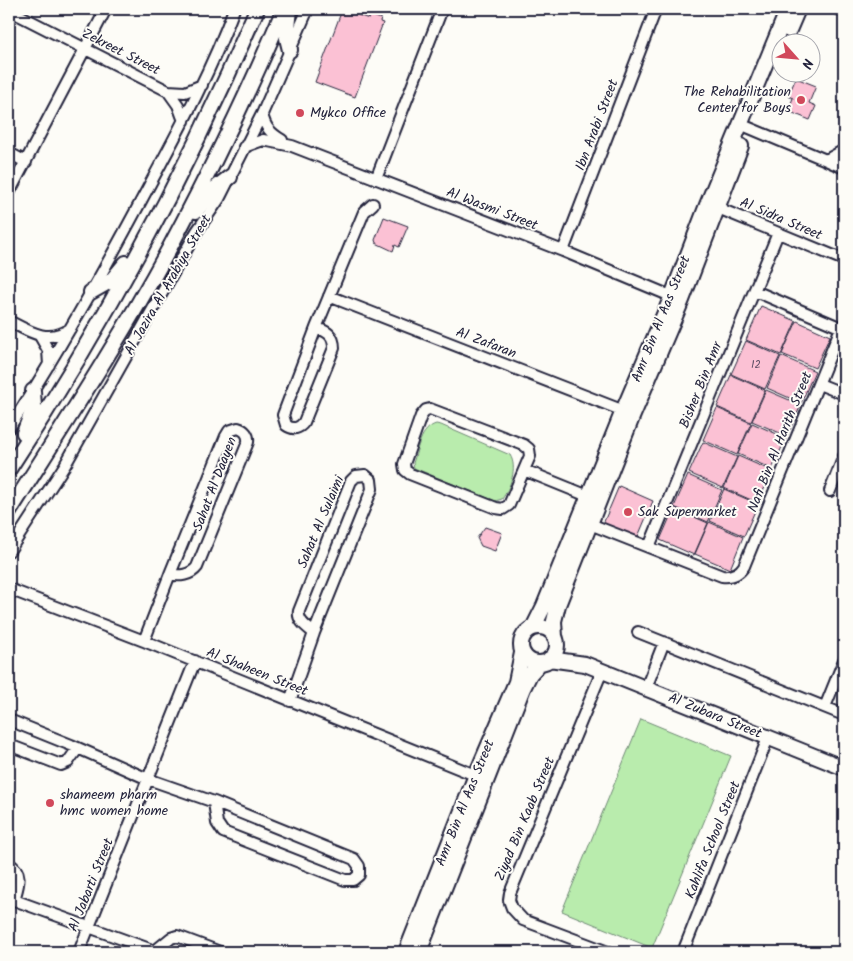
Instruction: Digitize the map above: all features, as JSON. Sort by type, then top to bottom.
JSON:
[{"type":"street","points":[[9,193],[106,9]]},
{"type":"street","points":[[9,428],[71,328],[184,121],[202,85],[234,9]]},
{"type":"street","points":[[9,470],[68,376],[145,243],[198,139],[258,9]]},
{"type":"street","name":"Al Jazira Al Arabiya Street","points":[[9,512],[135,309],[170,248],[248,92],[284,9]]},
{"type":"street","points":[[290,9],[287,38],[290,50]]},
{"type":"street","name":"Al Jazira Al Arabiya Street","points":[[9,551],[65,465],[197,231],[217,203],[262,114],[308,9]]},
{"type":"street","points":[[376,179],[442,9]]},
{"type":"street","name":"Ibn Arabi Street","points":[[563,251],[656,9]]},
{"type":"street","name":"Amr Bin Al Aas Street","points":[[533,628],[584,522],[677,298],[788,9]]},
{"type":"street","points":[[788,32],[798,9]]},
{"type":"street","points":[[838,9],[844,11]]},
{"type":"street","name":"Zekreet Street","points":[[9,10],[168,91],[186,92],[202,85]]},
{"type":"street","name":"Amr Bin Al Aas Street","points":[[744,126],[770,72]]},
{"type":"street","name":"Zekreet Street","points":[[168,91],[178,105],[184,121]]},
{"type":"street","name":"Al Wasmi Street","points":[[262,114],[269,131],[292,146]]},
{"type":"street","points":[[744,126],[844,168]]},
{"type":"street","name":"Al Wasmi Street","points":[[244,147],[263,140],[292,146],[563,251],[677,298]]},
{"type":"street","points":[[826,160],[844,150]]},
{"type":"street","points":[[9,153],[26,162]]},
{"type":"street","points":[[170,248],[206,197],[230,177]]},
{"type":"street","points":[[316,328],[331,335],[334,341],[334,348],[304,422],[299,427],[292,428],[286,425],[283,415],[316,328],[364,212],[372,204]]},
{"type":"street","name":"Al Sidra Street","points":[[712,206],[844,260]]},
{"type":"street","name":"Bisher Bin Amr","points":[[649,547],[778,233]]},
{"type":"street","points":[[91,292],[112,280],[133,254],[145,243]]},
{"type":"street","points":[[755,291],[843,329]]},
{"type":"street","name":"Al Zafaran","points":[[329,296],[628,413]]},
{"type":"street","points":[[9,321],[40,336],[56,336],[71,328]]},
{"type":"street","name":"Nafi Bin Al Harith Street","points":[[584,522],[722,576],[731,576],[742,570],[843,329]]},
{"type":"street","points":[[40,336],[48,350],[48,366]]},
{"type":"street","points":[[819,384],[844,394]]},
{"type":"street","points":[[21,451],[34,407],[33,391]]},
{"type":"street","points":[[430,409],[527,446],[530,456],[524,470],[510,506],[499,509],[410,474],[405,470],[404,464],[421,416],[426,410],[430,409]]},
{"type":"street","name":"Sahat Al Daayen","points":[[144,641],[170,574],[226,436],[229,431],[235,428],[244,430],[248,437],[247,445],[197,568],[189,574],[176,576],[170,574]]},
{"type":"street","points":[[830,490],[844,456]]},
{"type":"street","points":[[524,470],[594,498]]},
{"type":"street","name":"Sahat Al Sulaimi","points":[[290,700],[314,633],[372,489],[372,480],[365,475],[356,476],[351,481],[298,614],[301,621],[314,633]]},
{"type":"street","name":"Amr Bin Al Aas Street","points":[[555,639],[555,613],[584,522]]},
{"type":"street","name":"Al Shaheen Street","points":[[9,581],[13,590],[195,661],[481,777]]},
{"type":"street","points":[[533,628],[548,629],[555,639],[555,651],[545,661],[529,660],[522,653],[522,638],[528,630],[533,628]]},
{"type":"street","points":[[638,632],[844,715]]},
{"type":"street","name":"Al Zubara Street","points":[[555,639],[585,664],[844,768]]},
{"type":"street","points":[[646,688],[664,642]]},
{"type":"street","name":"Amr Bin Al Aas Street","points":[[419,952],[516,682],[522,653]]},
{"type":"street","points":[[825,707],[844,660]]},
{"type":"street","name":"Al Jabarti Street","points":[[79,952],[195,661]]},
{"type":"street","name":"Amr Bin Al Aas Street","points":[[406,952],[481,777],[526,681],[545,661]]},
{"type":"street","name":"Al Zubara Street","points":[[545,661],[585,664]]},
{"type":"street","name":"Ziyad Bin Kaab Street","points":[[602,671],[510,893],[509,900],[512,908],[523,920],[608,952]]},
{"type":"street","points":[[9,720],[148,779],[214,802],[354,859],[359,866],[359,875],[353,880],[345,880],[223,832],[216,823],[214,802]]},
{"type":"street","name":"Kahlifa School Street","points":[[683,952],[768,738]]},
{"type":"street","points":[[9,745],[61,765],[68,762],[78,748]]},
{"type":"street","points":[[9,864],[15,868],[19,876],[12,898],[156,952],[171,938],[178,936],[220,952]]},
{"type":"green space","points":[[436,424],[510,455],[513,466],[512,478],[502,499],[495,501],[414,468],[413,463],[423,435],[426,430]]},
{"type":"green space","points":[[641,719],[731,756],[652,948],[562,911]]},
{"type":"building","points":[[342,10],[360,10],[358,15],[369,19],[370,15],[381,19],[380,22],[383,23],[355,97],[315,82]]},
{"type":"building","name":"The Rehabilitation Center for Boys","points":[[794,82],[806,82],[816,86],[809,103],[816,106],[810,120],[788,111],[793,98],[788,96]]},
{"type":"building","points":[[384,217],[408,226],[399,247],[395,245],[393,251],[376,243],[375,240]]},
{"type":"building","points":[[761,306],[796,321],[781,355],[746,340]]},
{"type":"building","points":[[797,321],[830,336],[815,368],[782,354]]},
{"type":"building","points":[[746,341],[780,356],[765,389],[731,374]]},
{"type":"building","points":[[781,356],[815,371],[801,403],[767,388]]},
{"type":"building","points":[[731,375],[765,390],[751,422],[717,407]]},
{"type":"building","points":[[766,390],[801,405],[787,436],[752,421]]},
{"type":"building","points":[[717,408],[751,423],[737,455],[703,440]]},
{"type":"building","points":[[752,423],[786,438],[772,469],[738,454]]},
{"type":"building","points":[[703,442],[737,457],[723,488],[689,473]]},
{"type":"building","points":[[738,456],[772,471],[758,503],[724,488]]},
{"type":"building","points":[[688,475],[722,490],[708,522],[674,507]]},
{"type":"building","name":"Sak Supermarket","points":[[619,486],[653,501],[637,539],[603,524]]},
{"type":"building","points":[[724,489],[758,504],[744,536],[710,521]]},
{"type":"building","points":[[674,508],[708,523],[694,555],[660,540]]},
{"type":"building","points":[[709,522],[743,537],[730,569],[695,554]]},
{"type":"building","points":[[485,527],[502,533],[495,551],[481,546],[477,538]]},
{"type":"place","name":"The Rehabilitation Center for Boys","points":[[801,100]]},
{"type":"place","name":"Mykco Office","points":[[300,113]]},
{"type":"place","name":"Sak Supermarket","points":[[628,512]]},
{"type":"place","name":"shameem pharm hmc women home","points":[[50,803]]}]
